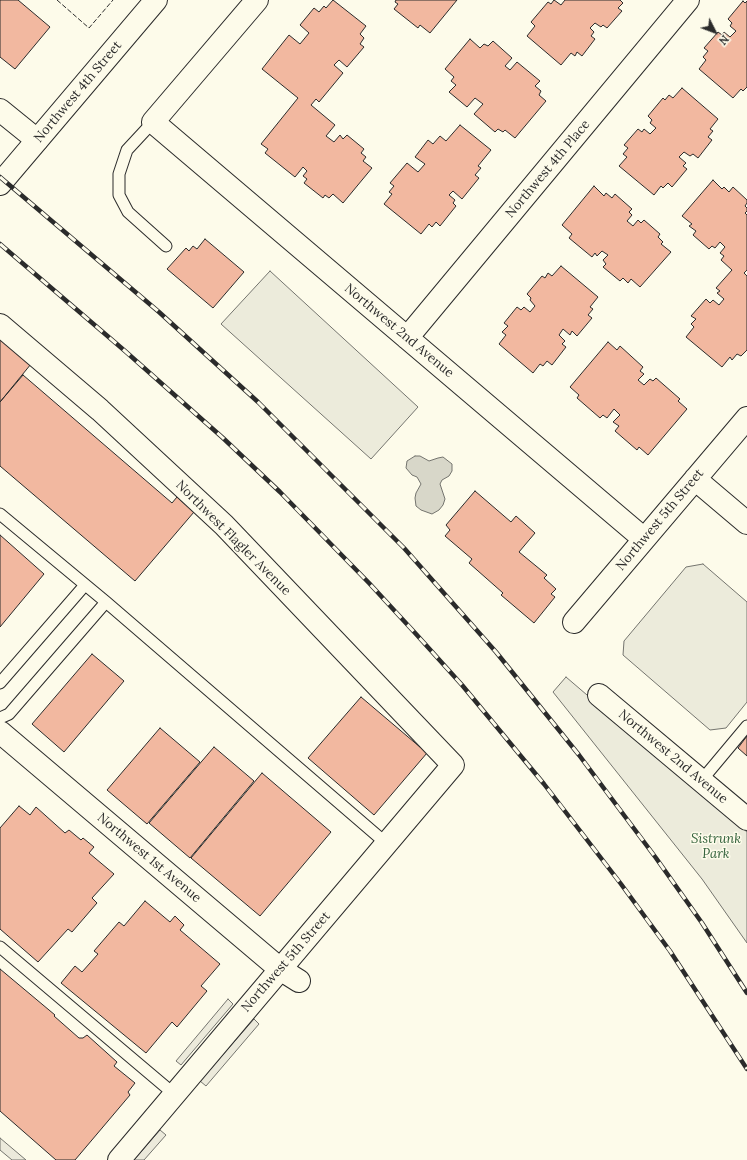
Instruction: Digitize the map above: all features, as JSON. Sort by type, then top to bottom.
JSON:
[{"type":"street","name":"Northwest 4th Street","points":[[0,184],[156,0]]},
{"type":"street","points":[[153,122],[257,0]]},
{"type":"street","name":"Northwest 4th Place","points":[[407,338],[688,0]]},
{"type":"street","points":[[0,110],[37,140]]},
{"type":"street","name":"Northwest 2nd Avenue","points":[[153,122],[644,539]]},
{"type":"street","name":"Northwest Flagler Avenue","points":[[0,325],[100,410],[224,525],[453,765]]},
{"type":"street","name":"Northwest 5th Street","points":[[574,622],[747,418]]},
{"type":"street","points":[[695,479],[747,523]]},
{"type":"street","name":"Northwest 2nd Avenue","points":[[599,695],[747,820]]},
{"type":"street","name":"Northwest 1st Avenue","points":[[0,732],[280,969],[299,982]]},
{"type":"street","name":"Northwest 5th Street","points":[[119,1160],[453,765]]},
{"type":"lane","points":[[153,122],[127,150],[119,174],[119,196],[128,212],[166,246]]},
{"type":"lane","points":[[0,514],[106,602],[387,844]]},
{"type":"lane","points":[[0,683],[85,585]]},
{"type":"lane","points":[[0,718],[9,714],[106,602]]},
{"type":"lane","points":[[701,781],[747,726]]},
{"type":"lane","points":[[0,947],[174,1094]]},
{"type":"green space","points":[[270,271],[418,407],[371,459],[221,324]]},
{"type":"green space","points":[[703,564],[747,602],[747,702],[726,728],[710,730],[623,655],[624,641],[686,567]]},
{"type":"green space","name":"Sistrunk Park","points":[[566,677],[747,832],[747,943],[702,879],[553,692]]},
{"type":"shaded area","points":[[415,456],[420,456],[429,461],[443,457],[452,464],[452,471],[449,476],[442,480],[440,484],[445,499],[443,505],[439,510],[432,514],[421,510],[416,506],[416,493],[421,484],[417,477],[412,475],[406,468],[407,461]]},
{"type":"shaded area","points":[[228,999],[233,1004],[181,1065],[176,1061]]},
{"type":"shaded area","points":[[254,1019],[259,1024],[206,1086],[200,1081]]},
{"type":"shaded area","points":[[160,1130],[166,1135],[144,1160],[134,1160]]},
{"type":"shaded area","points":[[0,1138],[26,1160],[12,1160],[0,1150]]},
{"type":"building","points":[[0,0],[18,0],[50,27],[15,69],[0,57]]},
{"type":"building","points":[[333,0],[366,26],[360,34],[364,38],[360,44],[364,47],[347,67],[339,60],[334,65],[343,73],[319,102],[316,99],[311,105],[335,125],[326,136],[334,142],[340,135],[343,139],[347,135],[364,149],[361,153],[366,157],[363,161],[372,168],[343,203],[333,194],[329,198],[325,195],[323,198],[304,183],[307,179],[303,176],[307,171],[303,167],[295,177],[265,153],[268,149],[261,144],[298,98],[262,69],[289,35],[300,44],[309,33],[300,25],[314,8],[319,12],[324,6],[326,8]]},
{"type":"building","points":[[396,0],[457,0],[430,33],[420,25],[418,28],[394,9],[398,4],[395,2]]},
{"type":"building","points":[[554,0],[561,5],[565,0],[620,0],[623,3],[618,8],[622,11],[607,28],[603,25],[601,27],[595,23],[590,28],[594,32],[591,36],[595,39],[582,56],[577,52],[575,56],[571,53],[561,65],[527,36],[535,26],[531,22],[548,2],[551,4]]},
{"type":"building","points":[[743,1],[745,3],[747,1],[747,87],[743,91],[741,89],[733,98],[699,69],[706,60],[703,57],[708,51],[704,48],[718,32],[722,35],[724,32],[730,37],[736,31],[730,26],[732,23],[728,19]]},
{"type":"building","points":[[470,39],[480,48],[484,44],[488,46],[493,41],[512,58],[505,66],[510,70],[517,62],[540,81],[535,86],[541,91],[539,95],[546,101],[515,138],[505,130],[503,132],[498,129],[495,132],[474,114],[483,104],[475,98],[467,107],[449,92],[456,85],[451,81],[454,77],[445,69]]},
{"type":"building","points":[[682,88],[718,119],[710,129],[713,131],[708,137],[712,140],[698,158],[693,154],[690,156],[684,152],[679,157],[686,163],[683,166],[687,169],[672,187],[668,183],[663,188],[661,186],[654,195],[619,166],[627,157],[623,154],[628,148],[624,145],[638,129],[642,132],[644,129],[650,134],[656,128],[650,123],[652,120],[648,116],[663,98],[665,100],[669,95],[673,98]]},
{"type":"building","points":[[460,125],[491,150],[478,166],[481,168],[475,175],[479,178],[462,199],[453,191],[449,195],[455,200],[453,203],[456,206],[440,226],[436,222],[432,227],[429,224],[421,234],[384,204],[392,194],[389,192],[394,186],[390,183],[407,163],[418,172],[425,164],[415,157],[428,140],[433,144],[440,136],[446,141]]},
{"type":"building","points":[[713,180],[722,189],[724,187],[729,192],[733,187],[747,200],[745,206],[747,211],[745,213],[747,215],[747,270],[744,273],[747,276],[747,350],[741,356],[737,354],[732,360],[730,357],[722,367],[686,337],[694,327],[691,324],[696,319],[691,316],[706,299],[710,303],[713,300],[719,305],[724,299],[717,293],[720,291],[716,288],[732,270],[721,260],[724,256],[720,253],[725,247],[720,242],[715,248],[712,246],[709,249],[693,235],[696,231],[689,226],[692,224],[682,216]]},
{"type":"building","points":[[594,186],[604,196],[606,193],[612,198],[615,194],[632,209],[629,212],[632,215],[627,221],[633,226],[638,220],[641,223],[644,220],[660,234],[658,237],[663,242],[661,244],[671,252],[640,287],[631,279],[628,283],[623,278],[620,281],[603,267],[606,264],[603,260],[608,255],[602,251],[597,256],[595,253],[592,257],[569,238],[572,234],[562,225]]},
{"type":"building","points":[[205,239],[244,272],[213,308],[167,269],[186,248],[189,251],[193,246],[197,249]]},
{"type":"building","points":[[561,266],[598,297],[590,307],[593,309],[588,315],[592,318],[577,336],[572,331],[570,335],[563,329],[559,335],[565,341],[562,344],[566,347],[552,365],[547,361],[543,366],[540,364],[533,373],[499,344],[506,335],[502,332],[508,326],[504,323],[517,307],[521,310],[524,307],[530,312],[535,306],[527,294],[542,276],[545,278],[548,273],[552,276]]},
{"type":"building","points":[[0,338],[31,364],[0,402]]},
{"type":"building","points":[[608,342],[617,350],[620,346],[643,367],[640,371],[644,374],[638,380],[644,385],[650,379],[653,381],[656,378],[680,399],[678,401],[687,409],[648,455],[639,447],[637,450],[615,431],[619,426],[613,422],[620,415],[614,409],[607,418],[603,415],[600,418],[577,398],[579,395],[570,387]]},
{"type":"building","points":[[23,375],[172,503],[177,497],[194,512],[135,581],[0,466],[0,402]]},
{"type":"building","points":[[475,491],[511,522],[516,516],[535,533],[519,552],[547,575],[544,578],[556,589],[551,594],[555,597],[534,623],[501,595],[503,593],[469,563],[472,559],[445,536],[450,530],[446,525]]},
{"type":"building","points":[[0,535],[44,574],[0,627]]},
{"type":"building","points":[[92,654],[124,681],[64,752],[32,724]]},
{"type":"building","points":[[361,697],[427,753],[374,815],[308,758]]},
{"type":"building","points":[[160,728],[200,762],[147,824],[107,790]]},
{"type":"building","points":[[747,736],[747,756],[738,748]]},
{"type":"building","points":[[214,747],[254,781],[190,858],[149,823]]},
{"type":"building","points":[[262,773],[331,832],[260,916],[191,858]]},
{"type":"building","points":[[19,806],[30,815],[36,807],[65,833],[69,830],[81,840],[83,838],[94,847],[89,853],[114,874],[92,898],[97,903],[72,932],[68,929],[38,962],[0,929],[0,828]]},
{"type":"building","points":[[145,901],[170,922],[175,916],[184,925],[180,930],[220,964],[201,986],[207,991],[177,1027],[172,1022],[146,1053],[61,983],[75,966],[82,972],[98,954],[94,951],[119,922],[124,926]]},
{"type":"building","points":[[0,969],[55,1015],[54,1016],[79,1038],[83,1038],[87,1035],[117,1062],[114,1066],[135,1083],[128,1092],[130,1095],[75,1160],[56,1160],[0,1111]]},
{"type":"railway","points":[[0,177],[159,312],[258,402],[404,548],[496,652],[579,755],[656,858],[702,923],[747,993]]},
{"type":"railway","points":[[0,244],[125,351],[223,438],[280,492],[369,583],[416,634],[462,685],[544,784],[621,884],[670,951],[747,1069]]},
{"type":"fence","points":[[57,0],[89,28],[113,0]]}]
